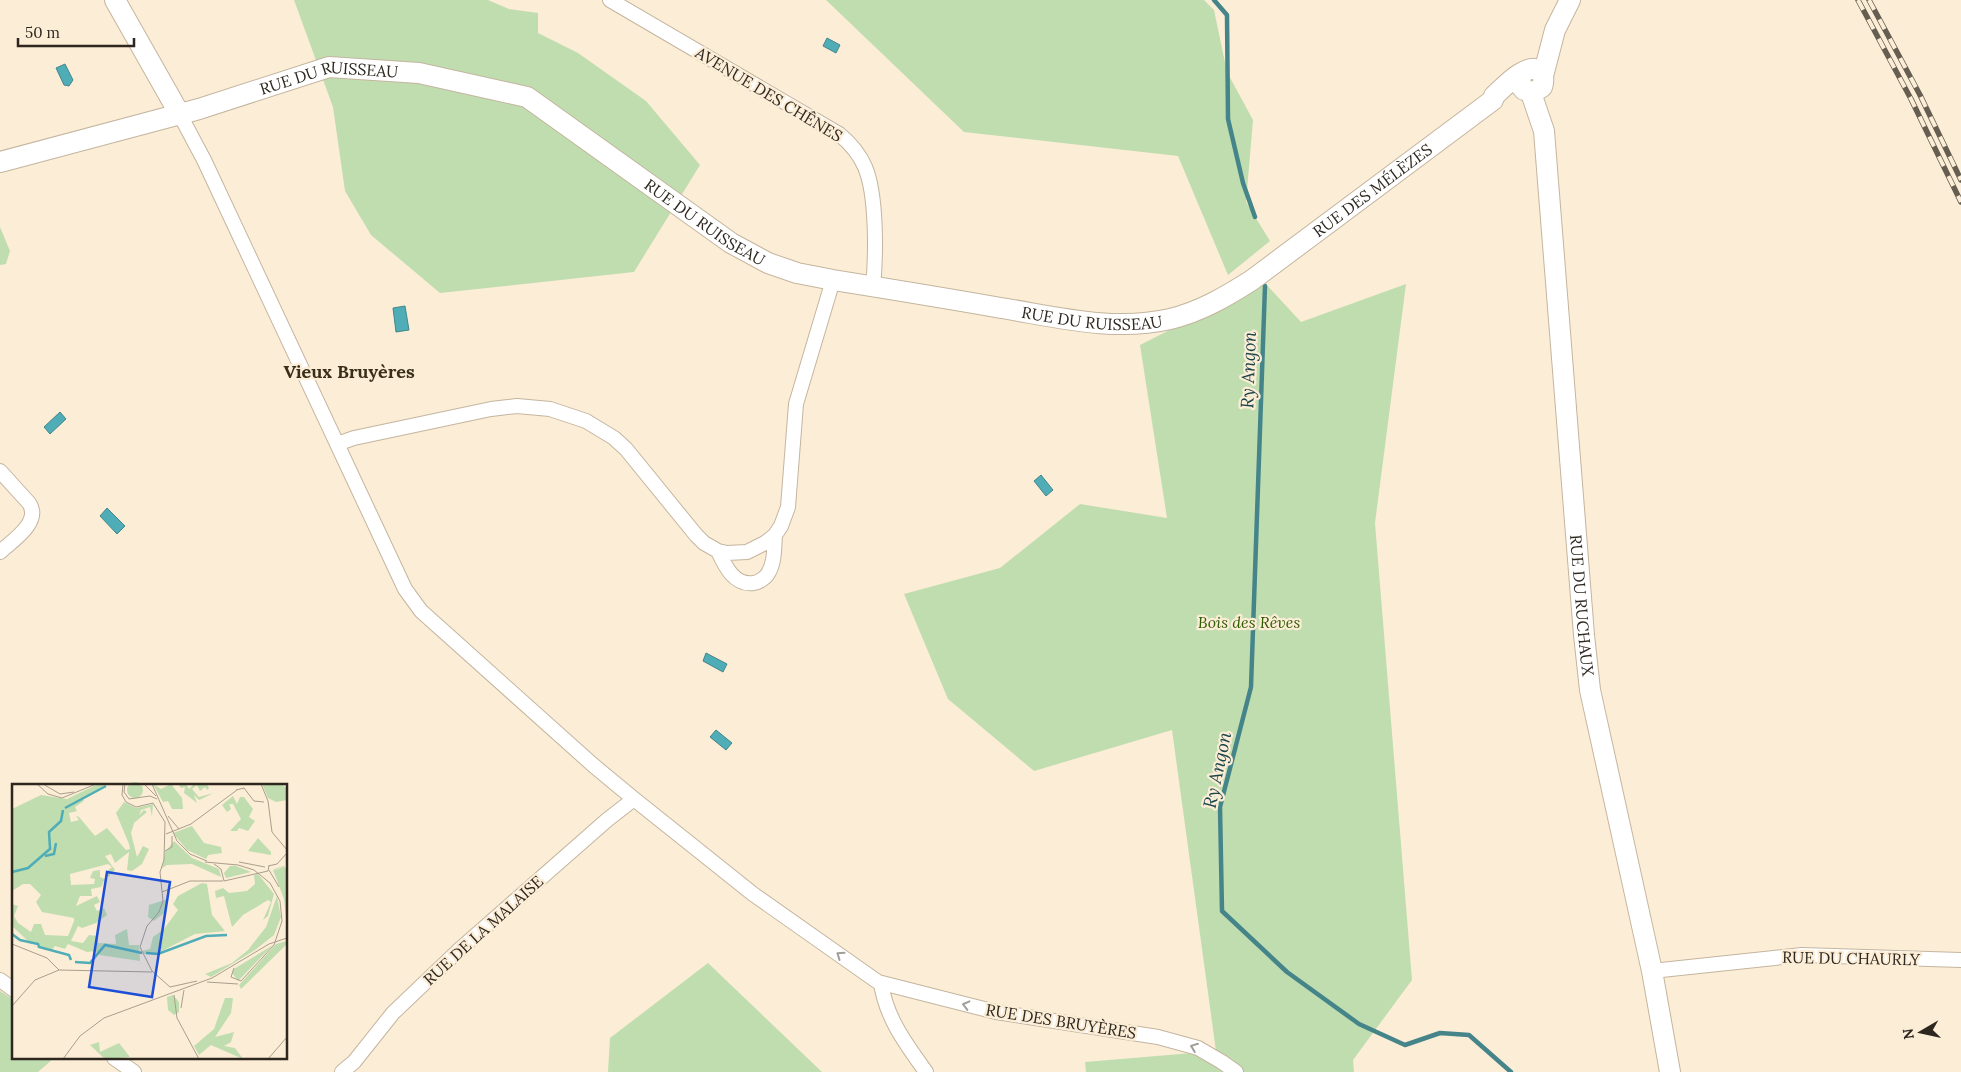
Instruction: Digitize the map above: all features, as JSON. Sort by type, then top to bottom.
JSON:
[{"type":"street","points":[[115,0],[204,160],[405,589],[416,605],[566,741],[634,799],[753,894],[881,983],[882,993],[896,1028],[905,1044],[926,1072]]},
{"type":"street","name":"AVENUE DES CHÊNES","points":[[610,0],[839,134],[850,144],[866,167],[870,180],[876,255],[873,286]]},
{"type":"street","name":"RUE DES MÉLÈZES","points":[[1252,280],[1493,100],[1494,96],[1532,81],[1546,37],[1555,30],[1570,0]]},
{"type":"street","name":"RUE DU RUISSEAU","points":[[0,162],[179,113],[329,67],[420,73],[527,97],[731,243],[768,263],[797,273],[1101,324],[1122,324],[1170,319],[1228,295],[1252,280]]},
{"type":"street","name":"RUE DU RUCHAUX","points":[[1532,81],[1544,131],[1582,615],[1590,690],[1652,971],[1670,1072]]},
{"type":"street","points":[[338,444],[354,438],[490,409],[527,406],[560,411],[603,430],[620,444],[704,544],[726,553],[747,552],[757,548],[775,535],[785,518],[788,506],[796,404],[833,280]]},
{"type":"street","points":[[0,471],[29,503],[32,508],[32,515],[26,528],[0,552]]},
{"type":"street","points":[[718,551],[733,577],[743,582],[755,582],[767,576],[770,570],[775,535]]},
{"type":"street","name":"RUE DE LA MALAISE","points":[[342,1072],[354,1062],[393,1013],[459,950],[593,832],[634,799]]},
{"type":"street","name":"RUE DU CHAURLY","points":[[1652,971],[1802,955],[1961,960]]},
{"type":"street","points":[[0,980],[12,989]]},
{"type":"street","name":"RUE DES BRUYÈRES","points":[[881,983],[996,1012],[1158,1036],[1198,1048],[1236,1072]]},
{"type":"street","points":[[117,1060],[134,1072]]},
{"type":"green space","points":[[294,0],[488,0],[509,9],[538,13],[538,33],[578,53],[646,101],[700,165],[634,272],[440,293],[371,235],[345,191],[333,107]]},
{"type":"green space","points":[[826,0],[1204,0],[1214,10],[1227,72],[1253,120],[1246,202],[1270,241],[1228,275],[1178,156],[964,132]]},
{"type":"green space","points":[[0,227],[10,251],[6,264],[0,265]]},
{"type":"green space","name":"Bois des Rêves","points":[[1264,282],[1301,322],[1406,284],[1375,523],[1412,980],[1353,1060],[1354,1072],[1086,1072],[1085,1062],[1216,1051],[1172,730],[1034,771],[948,699],[904,594],[1000,568],[1080,504],[1167,518],[1140,345]]},
{"type":"green space","points":[[708,963],[822,1072],[608,1072],[610,1038]]},
{"type":"green space","points":[[0,991],[12,999],[12,1060],[52,1060],[38,1072],[0,1072]]},
{"type":"water","points":[[827,38],[840,45],[836,53],[823,46]]},
{"type":"water","points":[[65,64],[73,80],[69,86],[64,85],[56,68]]},
{"type":"water","points":[[405,306],[409,330],[396,332],[393,308]]},
{"type":"water","points":[[60,412],[66,419],[50,434],[44,427]]},
{"type":"water","points":[[1041,475],[1053,490],[1046,496],[1034,481]]},
{"type":"water","points":[[107,508],[125,526],[117,534],[100,516]]},
{"type":"water","points":[[706,653],[727,664],[723,672],[703,661]]},
{"type":"water","points":[[716,730],[732,743],[726,750],[710,737]]},
{"type":"waterway","name":"Ry Angon","points":[[1214,0],[1227,15],[1228,119],[1243,183],[1255,217]]},
{"type":"waterway","name":"Ry Angon","points":[[1265,286],[1251,687],[1220,807],[1222,911],[1287,972],[1359,1024],[1405,1045],[1440,1033],[1469,1035],[1511,1072]]},
{"type":"railway","points":[[1858,0],[1911,99],[1961,202]]},
{"type":"railway","points":[[1869,0],[1920,95],[1961,180]]},
{"type":"district","name":"Vieux Bruyères","points":[[349,371]]}]
